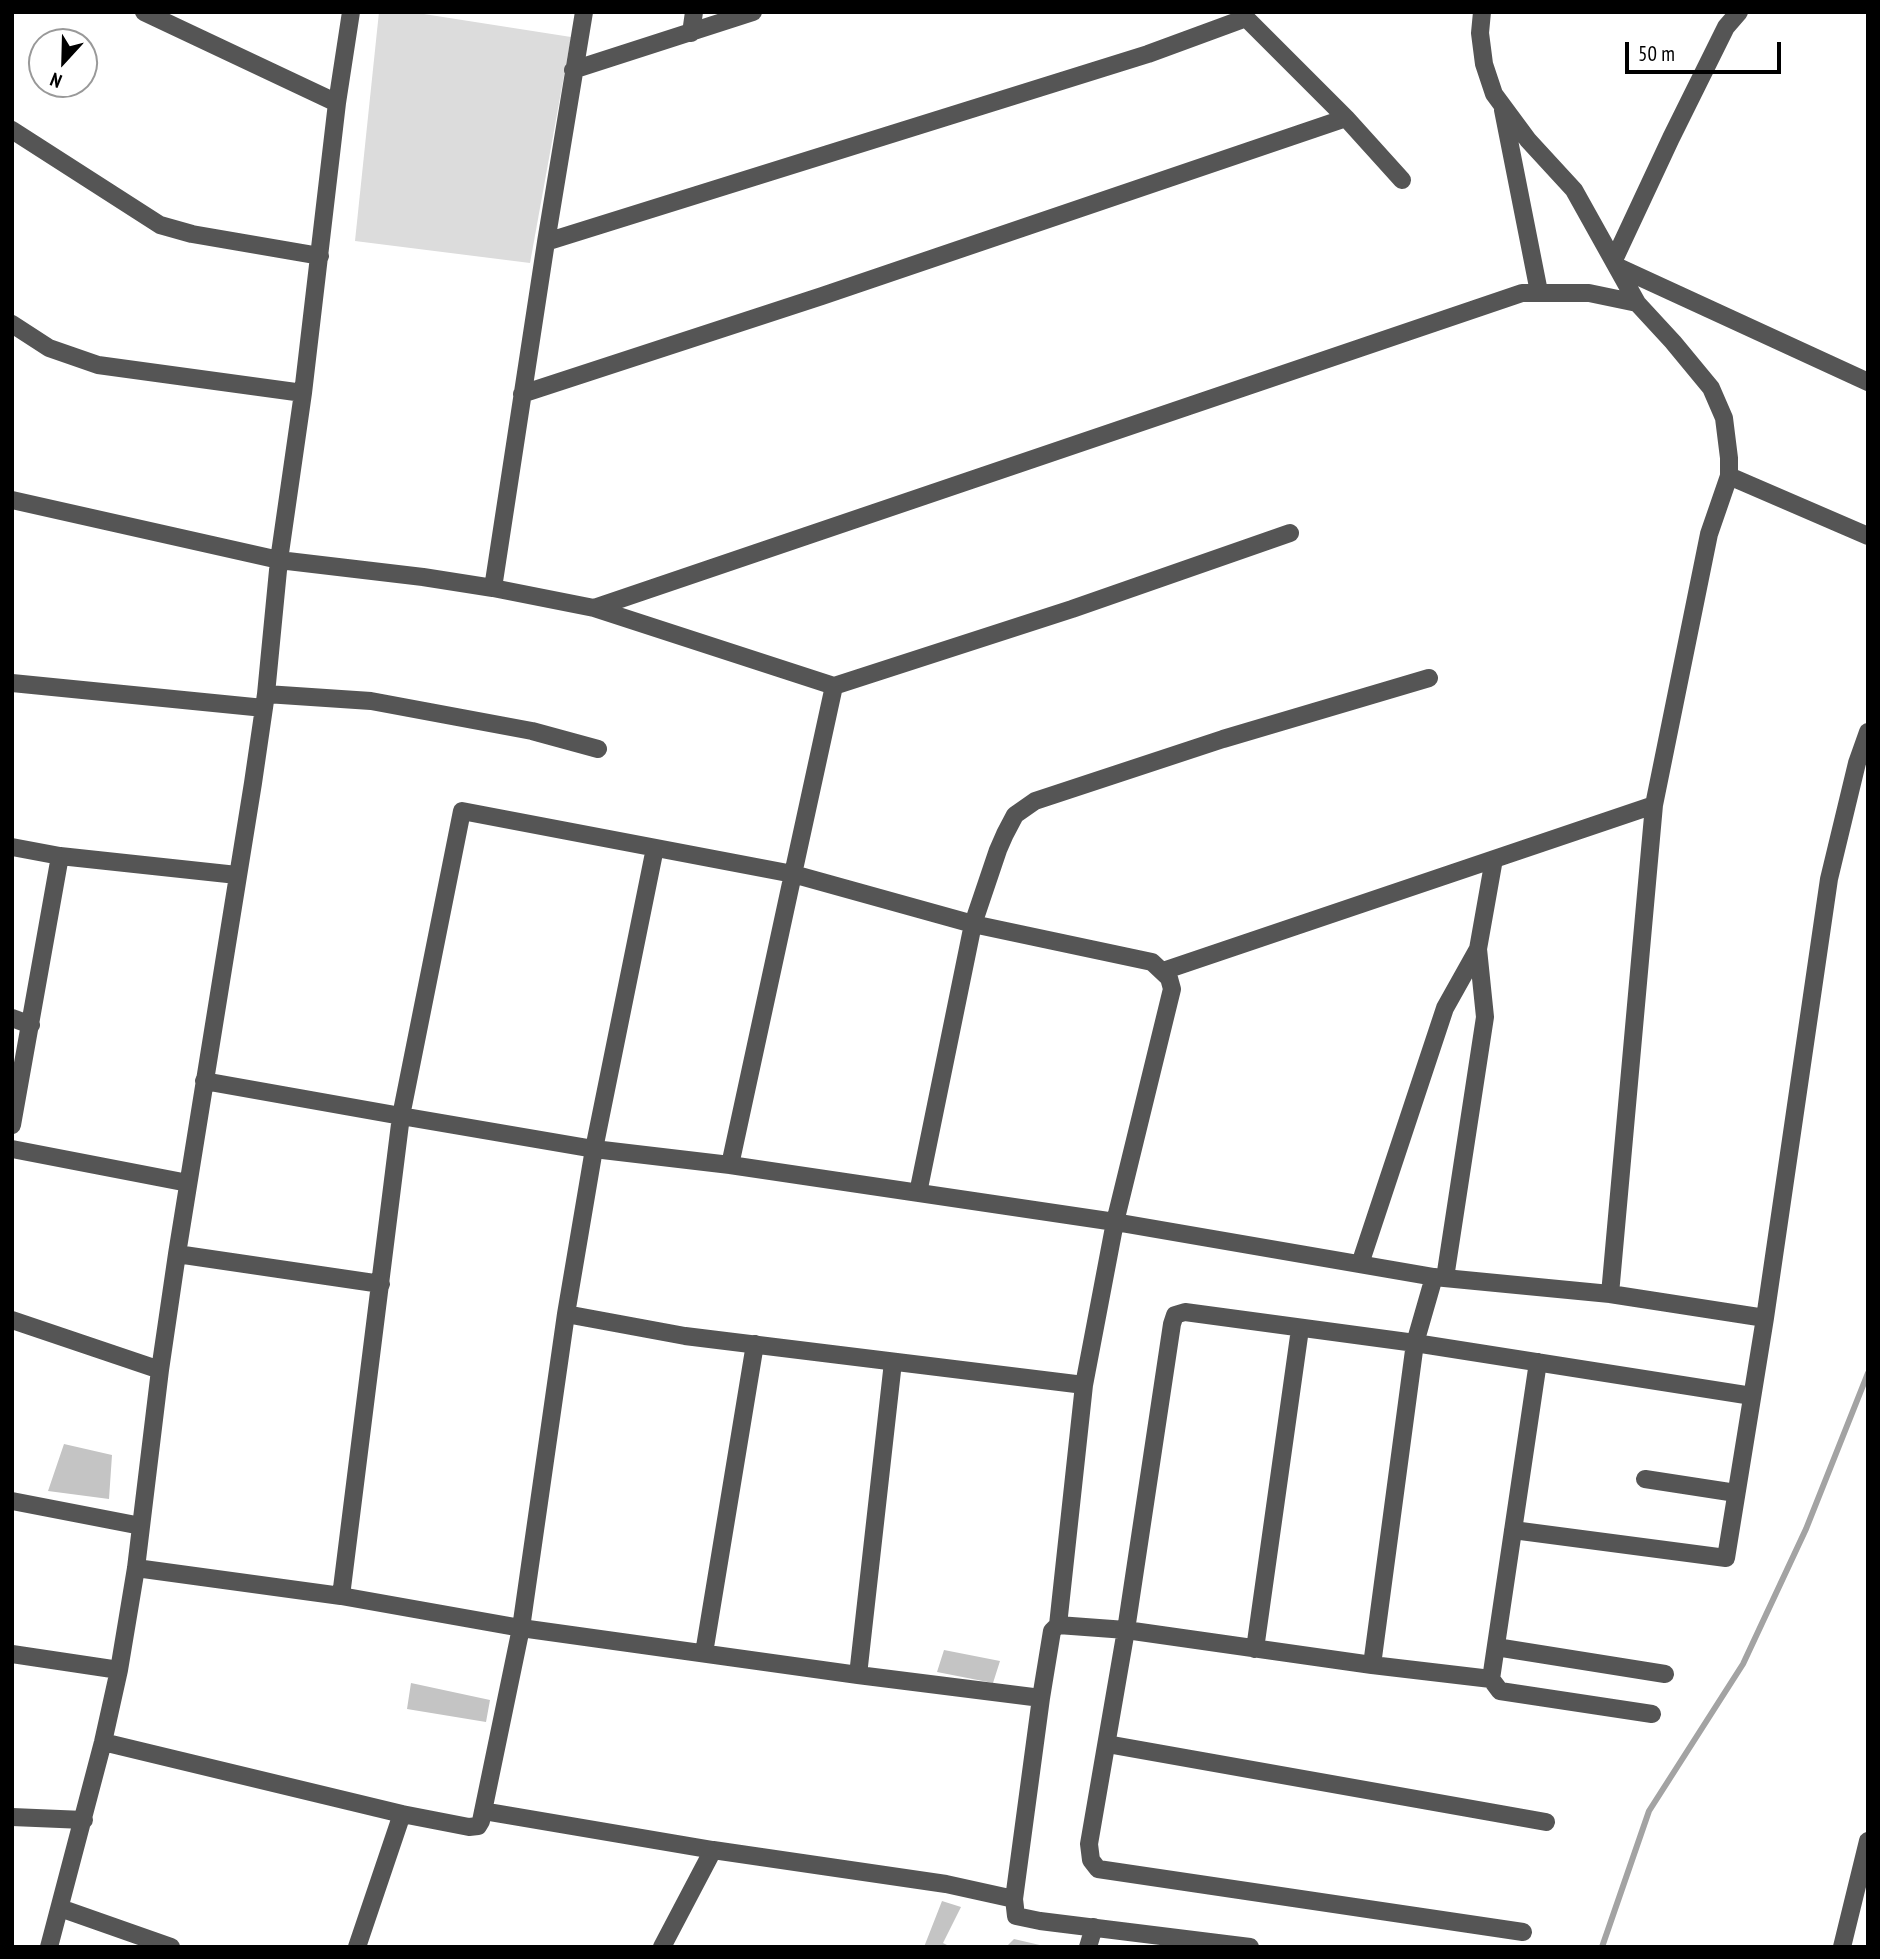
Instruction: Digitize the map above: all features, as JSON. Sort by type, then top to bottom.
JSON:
[{"type":"street","points":[[144,12],[168,18],[337,103]]},
{"type":"street","points":[[49,1947],[103,1742],[119,1670],[136,1568],[177,1254],[265,701],[279,560],[351,12]]},
{"type":"street","points":[[493,588],[584,12]]},
{"type":"street","points":[[691,33],[694,12]]},
{"type":"street","points":[[573,71],[754,12]]},
{"type":"street","points":[[1482,12],[1480,33],[1484,64],[1494,94],[1528,140],[1574,190],[1637,303],[1674,342],[1711,388],[1724,418],[1729,458],[1729,476],[1709,534],[1654,805],[1610,1294]]},
{"type":"street","points":[[1616,263],[1671,138],[1720,40],[1739,12]]},
{"type":"street","points":[[546,242],[1147,54],[1248,14],[1402,180]]},
{"type":"street","points":[[1502,107],[1539,292]]},
{"type":"street","points":[[523,394],[822,296],[1346,118]]},
{"type":"street","points":[[12,130],[160,225],[192,234],[320,256]]},
{"type":"street","points":[[1616,263],[1868,382]]},
{"type":"street","points":[[594,608],[1522,293],[1589,293],[1637,303]]},
{"type":"street","points":[[12,324],[49,348],[98,365],[303,393]]},
{"type":"street","points":[[1729,476],[1868,536]]},
{"type":"street","points":[[12,500],[279,560],[423,577],[594,608],[834,686],[1072,609],[1290,533]]},
{"type":"street","points":[[918,1194],[973,925],[998,850],[1015,815],[1035,801],[1223,739],[1429,678]]},
{"type":"street","points":[[12,683],[265,701],[371,701],[532,731],[598,749]]},
{"type":"street","points":[[730,1165],[834,686]]},
{"type":"street","points":[[1513,1530],[1726,1558],[1765,1318],[1829,879],[1857,763],[1868,732]]},
{"type":"street","points":[[1163,971],[1654,805]]},
{"type":"street","points":[[341,1596],[401,1116],[462,811],[793,874],[973,925],[1152,962],[1169,978],[1172,989],[1115,1222],[1084,1385],[1058,1625],[1052,1631],[1041,1698],[1014,1899],[1016,1916],[1250,1947]]},
{"type":"street","points":[[12,847],[60,856],[237,875]]},
{"type":"street","points":[[103,1742],[402,1814],[469,1827],[478,1826],[521,1628],[566,1314],[594,1149],[655,848]]},
{"type":"street","points":[[12,1125],[60,856]]},
{"type":"street","points":[[1372,1665],[1415,1343],[1440,1277],[1485,1017],[1478,949],[1494,859]]},
{"type":"street","points":[[1360,1264],[1446,1008],[1478,949]]},
{"type":"street","points":[[12,1018],[31,1025]]},
{"type":"street","points":[[204,1081],[594,1149],[730,1165],[1115,1222],[1440,1277],[1610,1294],[1765,1318]]},
{"type":"street","points":[[12,1149],[188,1183]]},
{"type":"street","points":[[177,1254],[381,1284]]},
{"type":"street","points":[[1523,1932],[1098,1869],[1091,1860],[1089,1844],[1126,1630],[1171,1324],[1175,1315],[1185,1312],[1415,1343],[1752,1396]]},
{"type":"street","points":[[566,1314],[685,1336],[1084,1385]]},
{"type":"street","points":[[12,1320],[160,1370]]},
{"type":"street","points":[[1255,1649],[1300,1329]]},
{"type":"street","points":[[704,1653],[755,1345]]},
{"type":"street","points":[[858,1675],[893,1362]]},
{"type":"street","points":[[1538,1363],[1491,1679],[1500,1691],[1652,1714]]},
{"type":"street","points":[[1645,1479],[1736,1493]]},
{"type":"street","points":[[12,1501],[141,1527]]},
{"type":"street","points":[[136,1568],[341,1596],[521,1628],[1041,1698]]},
{"type":"street","points":[[1058,1625],[1126,1630],[1491,1679]]},
{"type":"street","points":[[1496,1647],[1665,1674]]},
{"type":"street","points":[[12,1654],[119,1670]]},
{"type":"street","points":[[1107,1744],[1546,1822]]},
{"type":"street","points":[[483,1811],[713,1850],[946,1884],[1014,1899]]},
{"type":"street","points":[[357,1947],[402,1814]]},
{"type":"street","points":[[12,1817],[84,1820]]},
{"type":"street","points":[[1842,1947],[1868,1841]]},
{"type":"street","points":[[662,1947],[713,1850]]},
{"type":"street","points":[[60,1908],[171,1947]]},
{"type":"street","points":[[1088,1947],[1094,1927]]},
{"type":"shaded area","points":[[379,12],[411,12],[571,37],[530,263],[355,241]]},
{"type":"building","points":[[64,1444],[112,1455],[109,1499],[48,1491]]},
{"type":"building","points":[[944,1650],[1000,1661],[993,1683],[937,1672]]},
{"type":"building","points":[[411,1683],[490,1700],[486,1722],[407,1709]]},
{"type":"building","points":[[942,1901],[961,1907],[943,1943],[951,1947],[924,1947]]},
{"type":"building","points":[[1014,1939],[1044,1946],[1044,1947],[1006,1947]]},
{"type":"waterway","points":[[1602,1947],[1649,1811],[1743,1664],[1806,1529],[1868,1373]]}]
